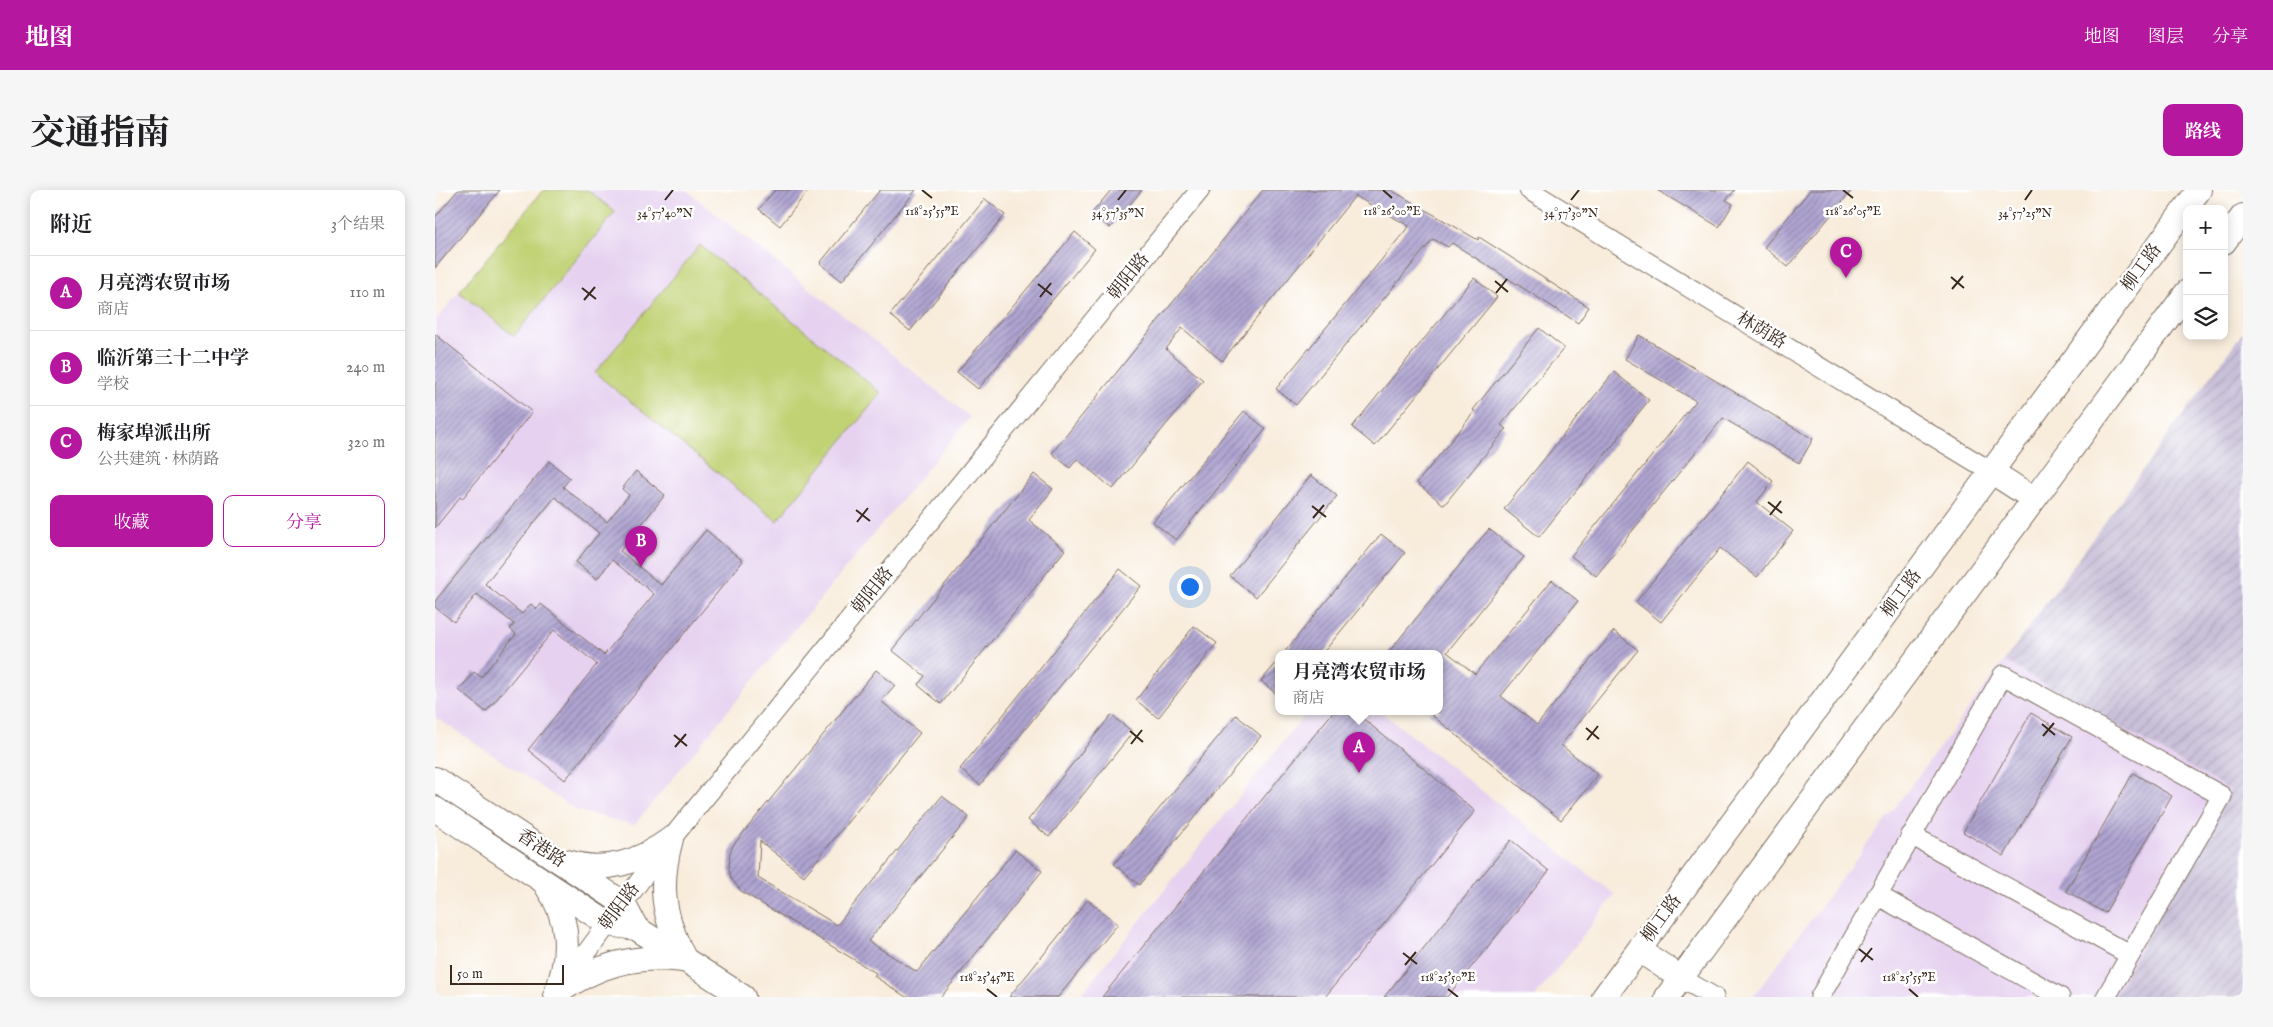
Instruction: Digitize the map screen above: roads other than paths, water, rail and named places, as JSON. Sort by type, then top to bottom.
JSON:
[{"type":"main road","name":"柳工路","points":[[1604,997],[2199,190]]},
{"type":"main road","points":[[2228,237],[2243,216]]},
{"type":"main road","points":[[1639,950],[1674,988],[2185,295]]},
{"type":"main road","points":[[1992,472],[2034,499]]},
{"type":"main road","name":"香港路","points":[[435,779],[623,903],[636,928]]},
{"type":"main road","name":"香港路","points":[[435,809],[608,924],[636,928],[743,997]]},
{"type":"main road","points":[[556,859],[579,866],[604,867],[628,863],[651,853],[671,839]]},
{"type":"main road","points":[[555,995],[575,980],[617,962],[663,958],[685,960],[668,921],[663,901],[663,880],[671,839]]},
{"type":"main road","points":[[542,879],[554,896],[562,914],[567,934],[567,955],[564,975],[555,995]]},
{"type":"street","name":"朝阳路","points":[[555,995],[671,839],[1200,190]]},
{"type":"street","name":"林荫路","points":[[1529,190],[1992,472]]},
{"type":"street","points":[[1819,997],[2003,674],[2222,796],[2107,997]]},
{"type":"street","points":[[1911,835],[2130,955]]},
{"type":"street","points":[[1877,895],[2060,997]]},
{"type":"street","points":[[1674,988],[1714,997]]},
{"type":"place","name":"梅家埠派出所","points":[[1846,278]]},
{"type":"place","name":"临沂第三十二中学","points":[[641,567]]},
{"type":"place","name":"月亮湾农贸市场","points":[[1359,773]]}]
